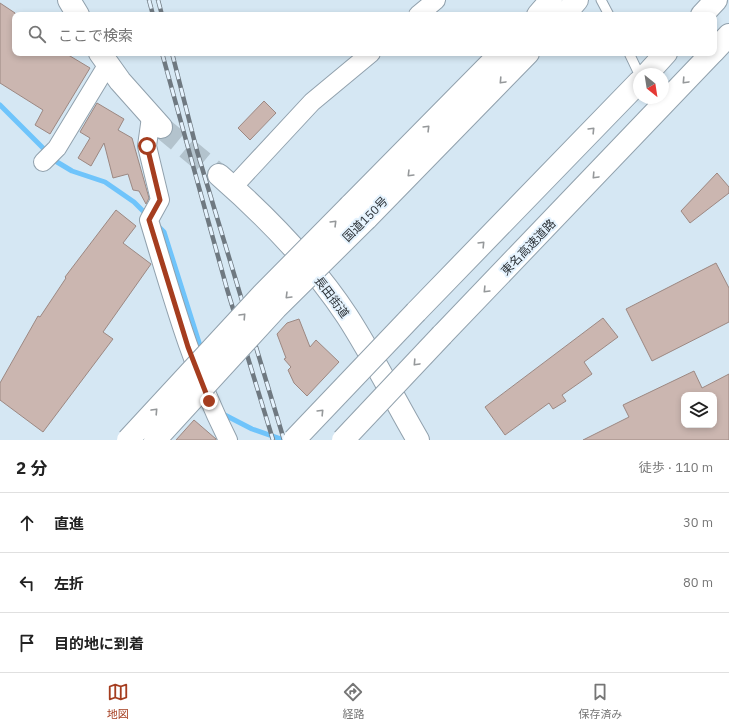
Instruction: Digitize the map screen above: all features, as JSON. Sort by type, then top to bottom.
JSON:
[{"type":"main road","points":[[69,0],[76,12]]},
{"type":"main road","points":[[541,12],[551,0]]},
{"type":"main road","points":[[567,12],[577,0]]},
{"type":"main road","points":[[705,12],[716,0]]},
{"type":"main road","points":[[717,47],[729,35]]},
{"type":"main road","name":"国道150号","points":[[155,440],[276,308],[358,212],[498,56]]},
{"type":"main road","name":"国道150号","points":[[128,440],[263,294],[358,212],[525,56]]},
{"type":"main road","points":[[652,68],[663,56]]},
{"type":"main road","name":"東名高速道路","points":[[343,440],[709,56]]},
{"type":"main road","points":[[104,59],[156,122]]},
{"type":"main road","points":[[294,440],[633,88]]},
{"type":"main road","name":"長田街道","points":[[226,181],[283,235],[322,282],[347,316],[364,343],[418,440]]},
{"type":"street","points":[[422,12],[436,0]]},
{"type":"street","points":[[226,181],[312,102],[367,56]]},
{"type":"street","points":[[43,162],[56,148],[104,59]]},
{"type":"street","points":[[156,122],[147,146],[160,200],[149,220],[188,347],[209,401],[228,440]]},
{"type":"lane","points":[[601,0],[607,12]]},
{"type":"lane","points":[[630,56],[636,68]]},
{"type":"building","points":[[0,3],[14,12],[12,12],[12,56],[70,56],[90,68],[50,134],[35,125],[43,110],[0,83]]},
{"type":"building","points":[[264,101],[276,113],[250,140],[238,128]]},
{"type":"building","points":[[97,103],[124,119],[118,130],[132,138],[149,198],[146,204],[139,191],[133,190],[128,174],[113,178],[104,143],[91,166],[78,158],[90,138],[80,132]]},
{"type":"building","points":[[717,173],[729,187],[729,193],[690,223],[681,211]]},
{"type":"building","points":[[116,210],[136,226],[123,243],[151,264],[103,332],[113,339],[43,432],[0,400],[0,383],[38,316],[40,317],[66,278],[65,277]]},
{"type":"building","points":[[716,263],[729,288],[729,322],[652,361],[626,309]]},
{"type":"building","points":[[603,318],[618,337],[584,362],[592,374],[562,395],[566,401],[553,409],[549,403],[505,435],[485,407]]},
{"type":"building","points":[[299,319],[310,347],[316,340],[339,362],[307,396],[294,383],[288,370],[291,367],[284,359],[286,358],[277,334],[287,323]]},
{"type":"building","points":[[694,371],[702,388],[729,374],[729,440],[583,440],[629,417],[623,405]]},
{"type":"building","points":[[194,420],[216,439],[216,440],[176,440]]},
{"type":"waterway","points":[[0,105],[57,162],[72,171],[105,182],[134,202],[147,215]]},
{"type":"waterway","points":[[157,225],[164,232],[202,352]]},
{"type":"waterway","points":[[221,413],[252,429],[284,440]]},
{"type":"tunnel","points":[[161,127],[219,175]]},
{"type":"railway","points":[[149,0],[152,12]]},
{"type":"railway","points":[[158,0],[161,12]]},
{"type":"railway","points":[[163,56],[227,289],[273,440]]},
{"type":"railway","points":[[173,56],[197,151],[284,440]]},
{"type":"route","points":[[147,146],[160,200],[149,220],[188,347],[209,401]]}]
